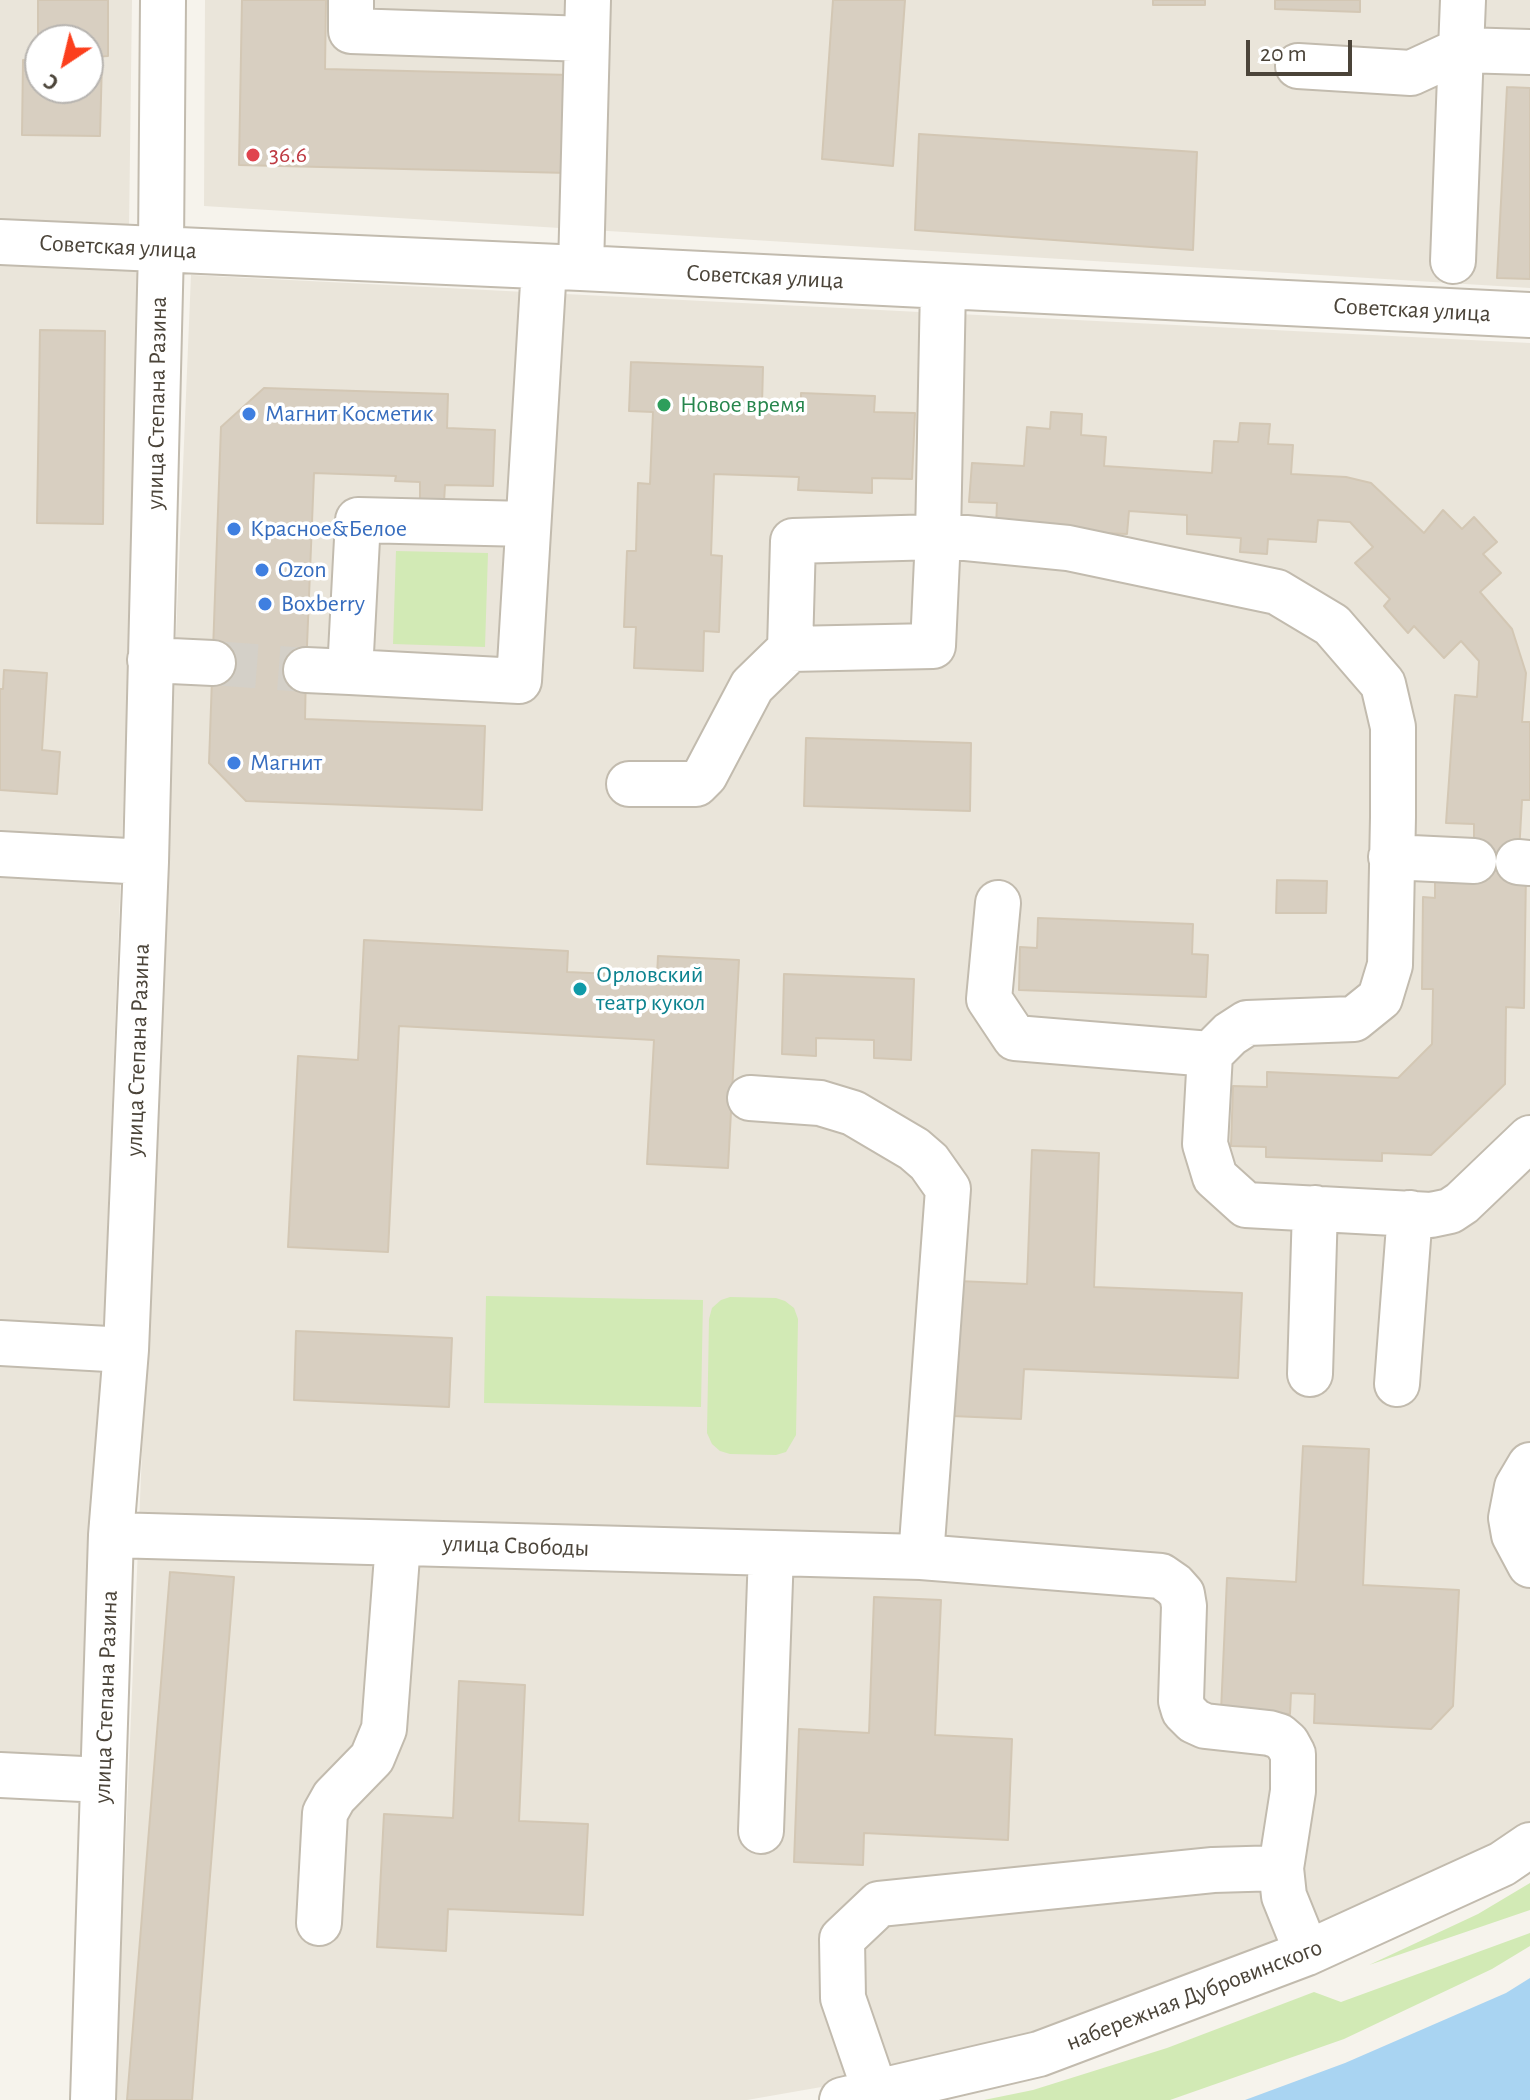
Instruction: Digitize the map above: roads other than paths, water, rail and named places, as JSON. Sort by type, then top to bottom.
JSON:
[{"type":"street","name":"улица Степана Разина","points":[[93,2100],[111,1535],[126,1350],[146,862],[161,249],[163,0]]},
{"type":"street","points":[[306,670],[519,681],[528,524],[562,267],[587,20],[351,31],[351,0]]},
{"type":"street","points":[[1453,261],[1463,0]]},
{"type":"street","points":[[1298,66],[1411,73],[1461,50],[1530,52]]},
{"type":"street","name":"Советская улица","points":[[0,242],[1530,315]]},
{"type":"street","points":[[629,784],[696,784],[705,775],[752,686],[790,649],[933,646],[943,286]]},
{"type":"street","points":[[350,672],[358,520],[528,524]]},
{"type":"street","points":[[790,649],[793,541],[938,537],[1068,548],[1277,592],[1332,625],[1383,684],[1393,727],[1390,965],[1380,998],[1354,1019],[1247,1023],[1230,1034],[1210,1054],[1205,1144],[1215,1177],[1246,1205],[1431,1215],[1450,1211],[1462,1203],[1530,1138]]},
{"type":"street","points":[[150,660],[213,663]]},
{"type":"street","points":[[0,854],[146,862]]},
{"type":"street","points":[[1391,857],[1474,861]]},
{"type":"street","points":[[998,903],[989,999],[1015,1038],[1210,1054]]},
{"type":"street","points":[[750,1098],[820,1103],[853,1113],[914,1149],[929,1162],[948,1189],[921,1557]]},
{"type":"street","points":[[1310,1374],[1315,1208]]},
{"type":"street","points":[[1397,1384],[1410,1213]]},
{"type":"street","points":[[0,1343],[126,1350]]},
{"type":"street","points":[[1530,1465],[1517,1487],[1511,1518],[1514,1535],[1530,1565]]},
{"type":"street","name":"улица Свободы","points":[[111,1535],[921,1557],[1161,1576],[1182,1594],[1181,1701],[1184,1711],[1205,1726],[1279,1736],[1293,1754],[1293,1791],[1281,1868]]},
{"type":"street","points":[[319,1923],[325,1813],[334,1797],[372,1758],[384,1729],[398,1543]]},
{"type":"street","points":[[761,1831],[771,1553]]},
{"type":"street","points":[[0,1775],[103,1780]]},
{"type":"street","name":"набережная Дубровинского","points":[[859,2097],[1039,2054],[1307,1953],[1502,1864],[1530,1845]]},
{"type":"street","points":[[859,2097],[843,1998],[842,1939],[879,1904],[1213,1870],[1281,1868],[1284,1896],[1307,1953]]},
{"type":"water","points":[[1530,1978],[1530,2100],[1245,2100],[1345,2063],[1506,1993]]},
{"type":"tunnel","points":[[213,663],[306,670]]},
{"type":"place","name":"36.6","points":[[253,155]]},
{"type":"place","name":"Новое время","points":[[664,405]]},
{"type":"place","name":"Магнит Косметик","points":[[249,414]]},
{"type":"place","name":"Красное&Белое","points":[[234,529]]},
{"type":"place","name":"Ozon","points":[[262,570]]},
{"type":"place","name":"Boxberry","points":[[265,604]]},
{"type":"place","name":"Магнит","points":[[234,763]]},
{"type":"place","name":"Орловский театр кукол","points":[[580,989]]}]
